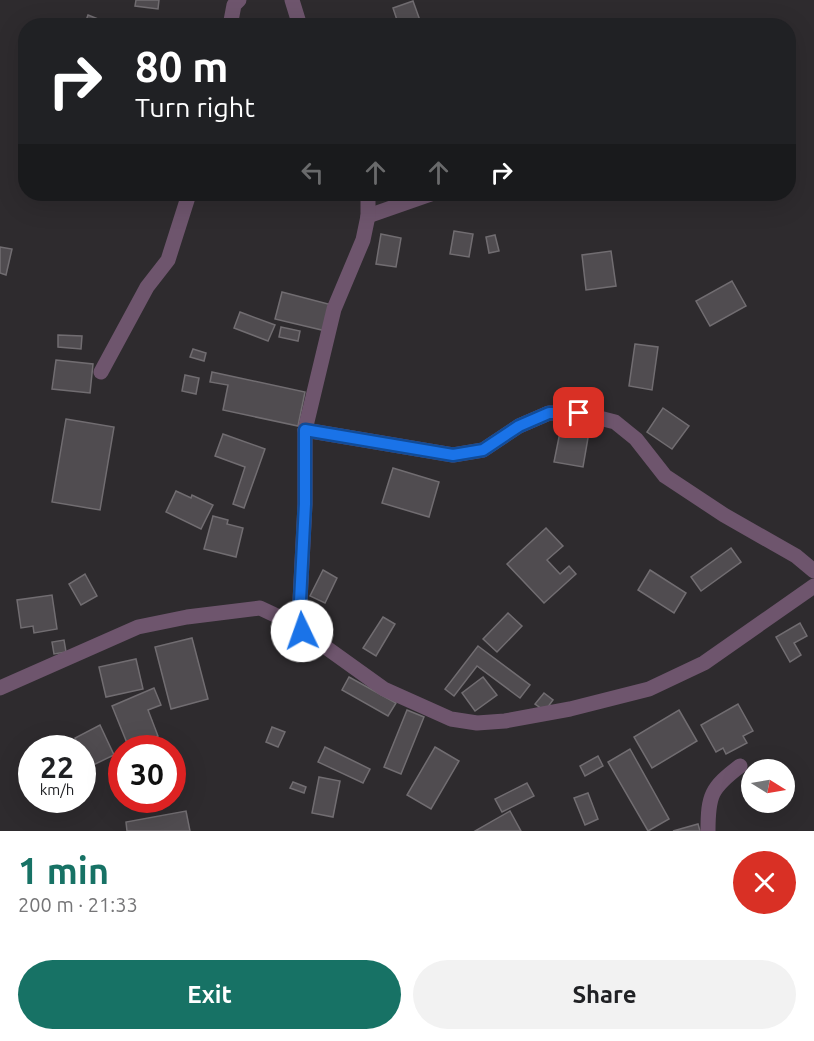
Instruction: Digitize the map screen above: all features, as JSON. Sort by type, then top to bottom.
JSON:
[{"type":"street","points":[[232,18],[234,5],[239,0]]},
{"type":"street","points":[[292,0],[298,18]]},
{"type":"street","points":[[101,372],[147,287],[168,260],[187,201]]},
{"type":"street","points":[[302,631],[300,601],[305,504],[305,430],[334,309],[363,240],[368,216],[368,201]]},
{"type":"street","points":[[368,216],[410,201]]},
{"type":"street","points":[[305,430],[453,455],[483,450],[519,426],[549,413],[579,413],[615,422],[636,439],[665,476],[724,515],[796,556],[814,571]]},
{"type":"street","points":[[0,688],[138,627],[187,617],[260,608],[292,623],[384,689],[412,702],[451,719],[477,723],[505,721],[570,709],[649,689],[704,663],[814,586]]},
{"type":"street","points":[[708,831],[711,798],[718,783],[740,766]]},
{"type":"building","points":[[136,0],[159,0],[158,9],[135,6]]},
{"type":"building","points":[[413,1],[419,18],[396,18],[393,8]]},
{"type":"building","points":[[454,231],[473,234],[469,257],[450,254]]},
{"type":"building","points":[[381,234],[401,238],[396,267],[376,264]]},
{"type":"building","points":[[495,235],[499,251],[489,253],[486,237]]},
{"type":"building","points":[[0,247],[12,249],[6,275],[0,273]]},
{"type":"building","points":[[611,251],[616,286],[586,290],[582,255]]},
{"type":"building","points":[[732,281],[746,306],[710,326],[696,301]]},
{"type":"building","points":[[282,292],[332,305],[326,331],[275,319]]},
{"type":"building","points":[[240,312],[275,325],[268,341],[234,328]]},
{"type":"building","points":[[281,327],[300,331],[298,341],[279,337]]},
{"type":"building","points":[[58,335],[82,336],[81,349],[58,347]]},
{"type":"building","points":[[635,344],[658,347],[652,390],[629,386]]},
{"type":"building","points":[[193,349],[206,353],[204,361],[190,357]]},
{"type":"building","points":[[56,360],[93,364],[90,393],[52,389]]},
{"type":"building","points":[[212,372],[305,392],[298,426],[223,410],[228,385],[210,382]]},
{"type":"building","points":[[185,375],[199,378],[196,394],[182,391]]},
{"type":"building","points":[[663,408],[689,426],[672,449],[647,432]]},
{"type":"building","points":[[66,419],[114,427],[100,510],[52,502]]},
{"type":"building","points":[[561,427],[589,432],[583,467],[554,462]]},
{"type":"building","points":[[223,434],[265,449],[244,508],[233,504],[245,467],[215,456]]},
{"type":"building","points":[[393,468],[439,482],[429,517],[382,503]]},
{"type":"building","points":[[176,491],[191,498],[192,495],[213,505],[201,529],[166,512]]},
{"type":"building","points":[[213,516],[228,520],[227,524],[243,528],[236,557],[204,549]]},
{"type":"building","points":[[546,528],[563,546],[547,560],[560,574],[569,566],[576,574],[544,603],[507,564]]},
{"type":"building","points":[[731,548],[741,562],[701,591],[691,577]]},
{"type":"building","points":[[323,570],[337,578],[325,603],[310,596]]},
{"type":"building","points":[[650,570],[686,593],[674,613],[638,590]]},
{"type":"building","points":[[85,574],[97,596],[81,605],[69,584]]},
{"type":"building","points":[[52,595],[57,629],[34,633],[33,626],[21,628],[17,600]]},
{"type":"building","points":[[508,613],[522,626],[497,652],[483,639]]},
{"type":"building","points":[[383,617],[395,624],[376,656],[363,648]]},
{"type":"building","points":[[800,623],[807,636],[794,643],[801,655],[790,662],[776,637]]},
{"type":"building","points":[[192,638],[208,699],[171,709],[155,647]]},
{"type":"building","points":[[64,640],[66,652],[54,654],[52,642]]},
{"type":"building","points":[[478,646],[530,685],[520,698],[477,666],[454,696],[445,689]]},
{"type":"building","points":[[136,659],[143,689],[106,697],[99,667]]},
{"type":"building","points":[[349,677],[396,703],[388,716],[342,690]]},
{"type":"building","points":[[483,677],[497,695],[475,711],[462,693]]},
{"type":"building","points":[[154,688],[161,705],[148,710],[158,735],[124,735],[112,706]]},
{"type":"building","points":[[544,693],[553,700],[545,711],[535,704]]},
{"type":"building","points":[[738,704],[753,731],[743,736],[747,743],[726,754],[723,748],[716,752],[701,725]]},
{"type":"building","points":[[407,710],[424,717],[401,774],[384,767]]},
{"type":"building","points":[[679,710],[697,741],[652,768],[634,737]]},
{"type":"building","points":[[100,725],[108,742],[108,758],[96,764],[96,735],[81,735]]},
{"type":"building","points":[[272,727],[285,732],[278,747],[266,742]]},
{"type":"building","points":[[325,747],[370,769],[363,783],[318,762]]},
{"type":"building","points":[[435,747],[459,761],[431,809],[407,795]]},
{"type":"building","points":[[630,749],[669,819],[648,831],[608,762]]},
{"type":"building","points":[[598,756],[603,766],[585,776],[580,766]]},
{"type":"building","points":[[319,777],[340,781],[333,817],[312,813]]},
{"type":"building","points":[[293,782],[306,787],[304,793],[290,788]]},
{"type":"building","points":[[527,783],[534,796],[502,812],[495,799]]},
{"type":"building","points":[[588,793],[598,819],[585,825],[574,798]]},
{"type":"building","points":[[186,811],[190,831],[127,831],[126,822],[186,813]]},
{"type":"building","points":[[510,811],[521,831],[475,831]]},
{"type":"building","points":[[698,824],[700,831],[673,831]]},
{"type":"route","points":[[302,631],[300,601],[305,504],[305,430],[453,455],[483,450],[519,426],[549,413],[579,413]]}]
